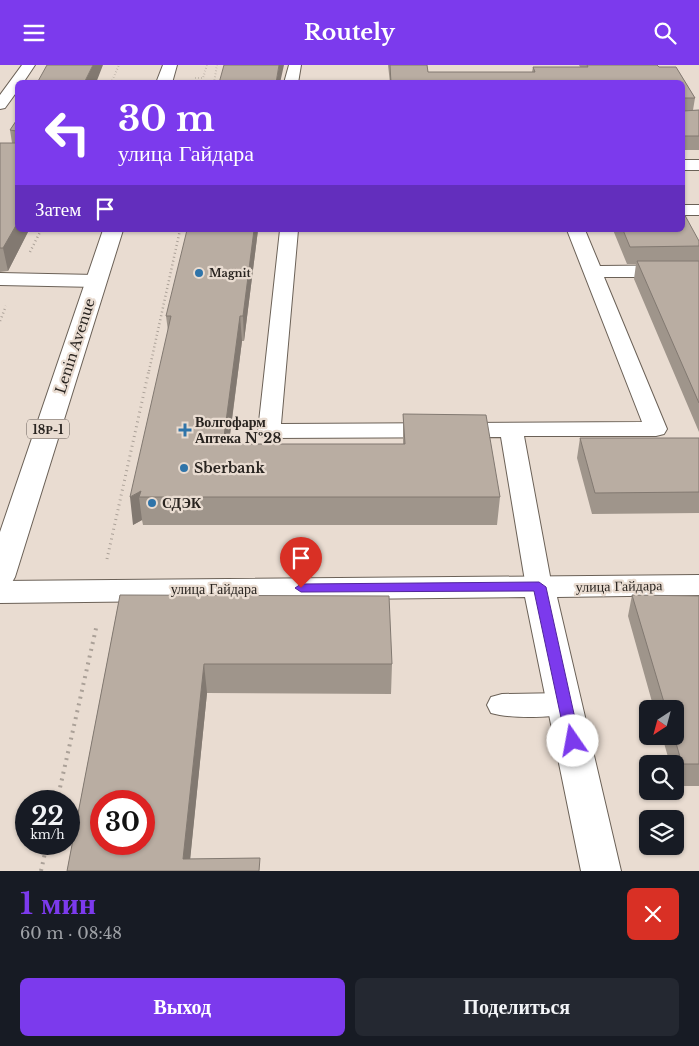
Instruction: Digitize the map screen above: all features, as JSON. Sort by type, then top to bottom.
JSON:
[{"type":"street","points":[[165,80],[170,65]]},
{"type":"street","name":"Lenin Avenue","points":[[0,577],[112,232]]},
{"type":"street","name":"улица Гайдара","points":[[0,591],[699,585]]},
{"type":"street","points":[[539,587],[600,871]]},
{"type":"lane","points":[[18,80],[29,65]]},
{"type":"lane","points":[[292,80],[295,65]]},
{"type":"lane","points":[[0,105],[15,84]]},
{"type":"lane","points":[[685,165],[699,165]]},
{"type":"lane","points":[[685,210],[699,210]]},
{"type":"lane","points":[[289,232],[269,431],[656,429],[577,232]]},
{"type":"lane","points":[[593,272],[699,271]]},
{"type":"lane","points":[[0,279],[96,281]]},
{"type":"lane","points":[[511,430],[539,587]]},
{"type":"lane","points":[[502,705],[565,704]]},
{"type":"path","points":[[112,80],[119,65]]},
{"type":"path","points":[[193,80],[203,78],[208,65]]},
{"type":"path","points":[[215,80],[218,65]]},
{"type":"path","points":[[107,560],[180,232]]},
{"type":"path","points":[[60,790],[98,621]]},
{"type":"path","points":[[41,871],[45,855]]},
{"type":"building","points":[[47,65],[93,65],[86,80],[39,80]]},
{"type":"building","points":[[224,65],[279,65],[276,80],[220,80]]},
{"type":"building","points":[[390,65],[427,65],[428,72],[535,72],[533,67],[657,65],[659,67],[676,67],[684,80],[391,80]]},
{"type":"building","points":[[685,82],[695,98],[685,98]]},
{"type":"building","points":[[699,110],[699,136],[685,136],[685,111]]},
{"type":"building","points":[[15,122],[15,131],[10,130]]},
{"type":"building","points":[[0,143],[15,143],[15,227],[3,248],[0,248]]},
{"type":"building","points":[[685,215],[699,241],[699,246],[630,247],[624,232],[685,232]]},
{"type":"building","points":[[187,232],[254,232],[243,316],[240,316],[223,444],[405,444],[403,414],[486,415],[500,497],[139,497],[141,491],[130,497],[171,316],[166,316]]},
{"type":"building","points":[[637,261],[699,261],[699,403]]},
{"type":"building","points":[[580,438],[699,438],[699,492],[595,493]]},
{"type":"building","points":[[120,595],[389,596],[392,664],[204,664],[183,859],[260,858],[259,871],[67,871],[70,855],[80,855],[80,803]]},
{"type":"building","points":[[632,595],[699,596],[699,764],[684,764],[684,755],[679,755],[677,745],[684,745],[684,700],[663,700]]},
{"type":"place","name":"Magnit","points":[[199,273]]},
{"type":"place","name":"Волгофарм Аптека №28","points":[[185,430]]},
{"type":"place","name":"Sberbank","points":[[184,468]]},
{"type":"place","name":"СДЭК","points":[[152,503]]},
{"type":"route","points":[[301,588],[539,587],[573,741]]}]
